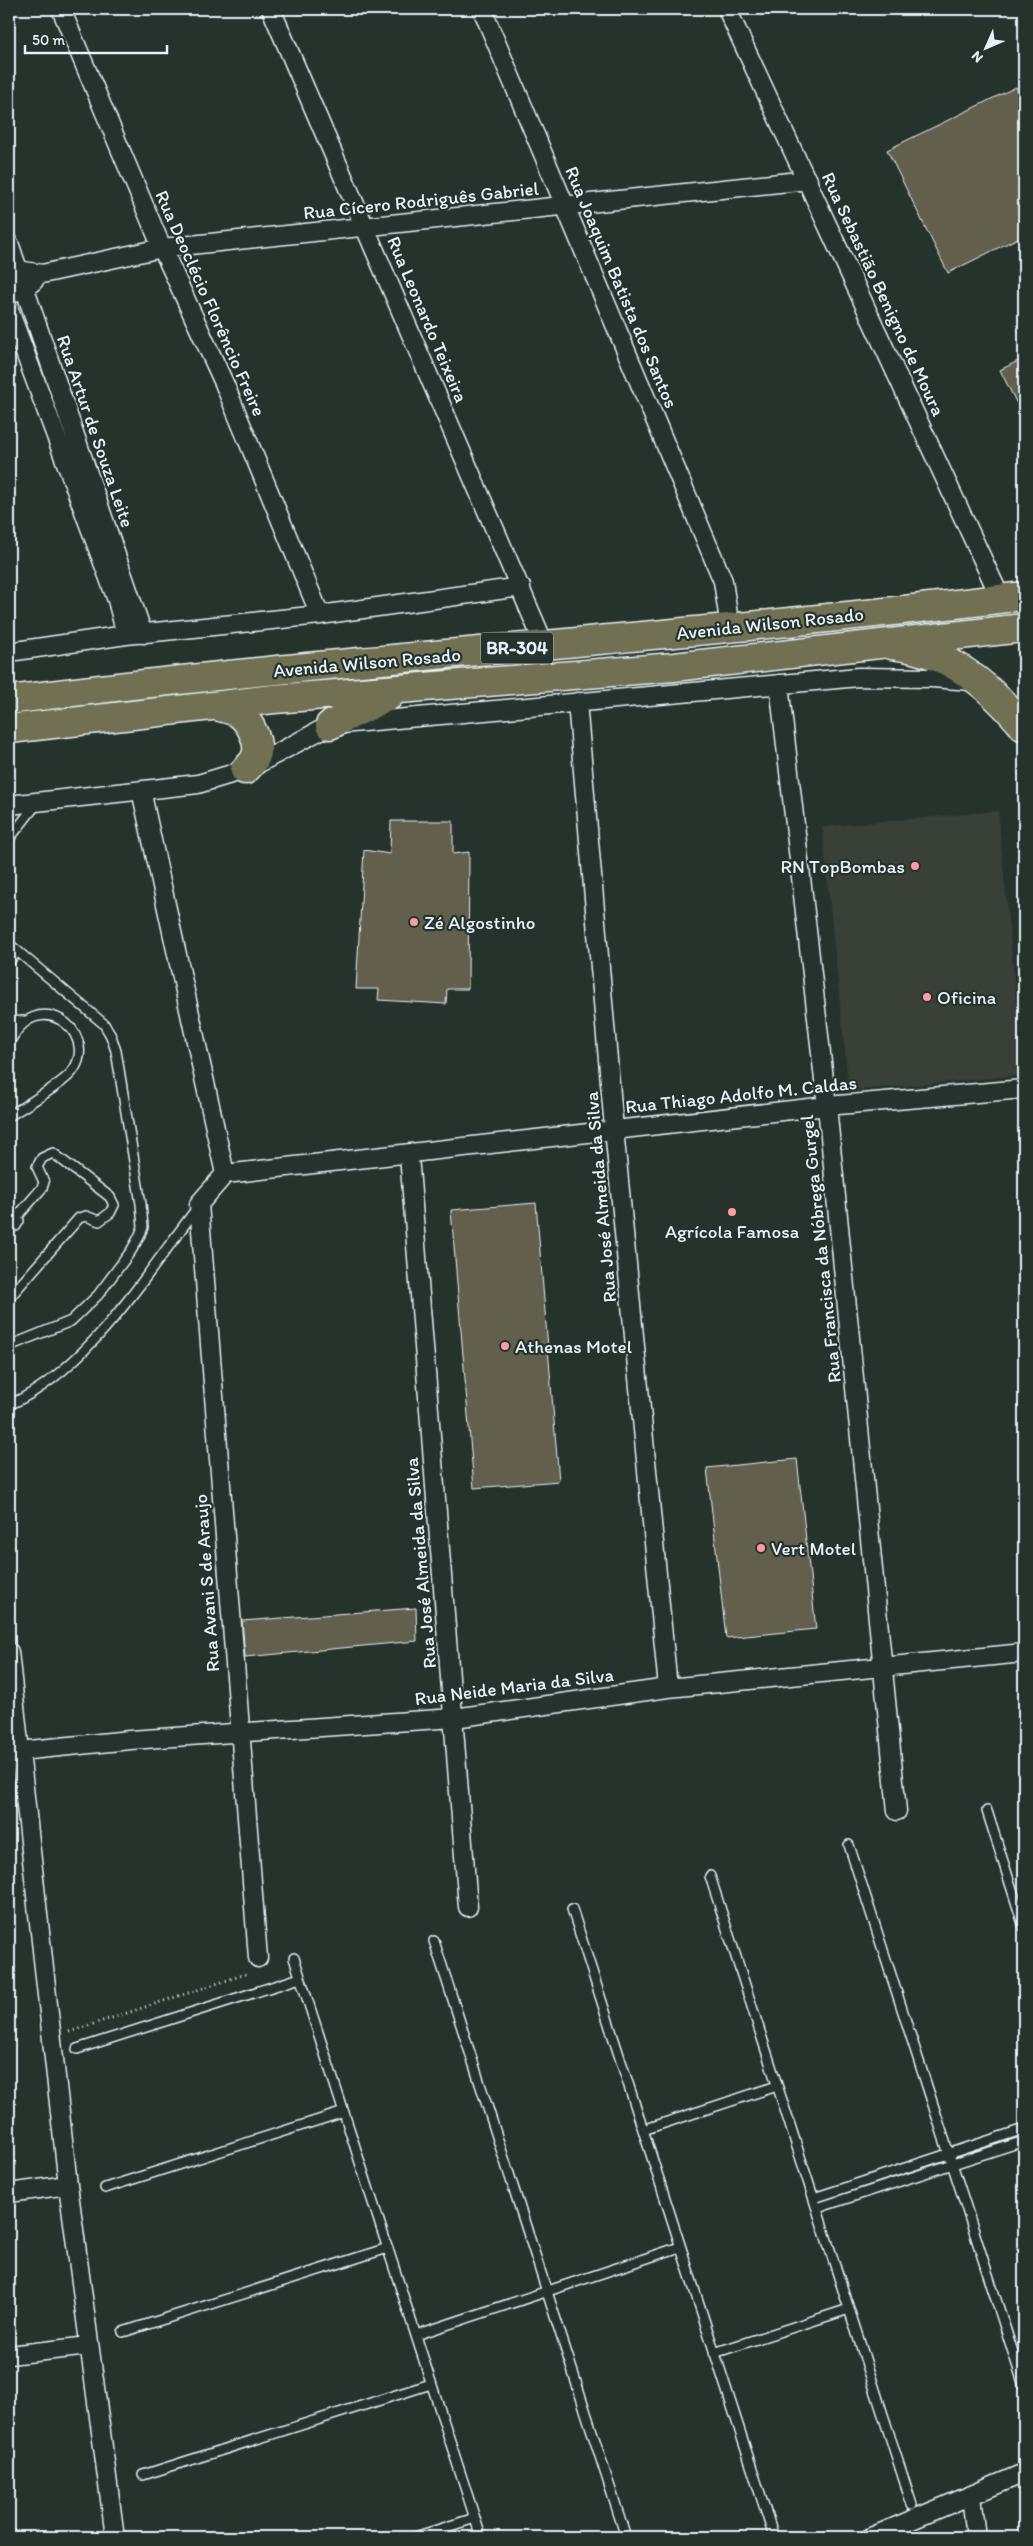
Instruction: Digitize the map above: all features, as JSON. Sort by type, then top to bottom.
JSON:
[{"type":"main road","name":"Avenida Wilson Rosado","points":[[9,700],[117,686],[730,628],[1012,597]]},
{"type":"main road","name":"Avenida Wilson Rosado","points":[[9,728],[405,688],[674,666],[1024,628]]},
{"type":"main road","points":[[881,644],[917,648],[943,658],[982,682],[1024,727]]},
{"type":"main road","points":[[330,725],[405,688]]},
{"type":"main road","points":[[216,706],[237,712],[245,719],[253,731],[255,760],[245,770]]},
{"type":"street","name":"Rua Deoclécio Florêncio Freire","points":[[61,9],[162,248],[224,383],[320,615]]},
{"type":"street","name":"Rua Leonardo Teixeira","points":[[271,9],[522,587],[545,646]]},
{"type":"street","name":"Rua Joaquim Batista dos Santos","points":[[482,9],[723,581],[730,628]]},
{"type":"street","name":"Rua Sebastião Benigno de Moura","points":[[727,9],[808,180],[1012,597]]},
{"type":"street","name":"Rua Cícero Rodriguês Gabriel","points":[[14,272],[42,274],[162,248],[808,180]]},
{"type":"street","name":"Rua Artur de Souza Leite","points":[[9,243],[17,291],[143,634]]},
{"type":"street","name":"Rua Cícero Rodriguês Gabriel","points":[[17,291],[42,274]]},
{"type":"street","name":"Rua Artur de Souza Leite","points":[[9,310],[117,600],[126,635]]},
{"type":"street","points":[[9,652],[126,635],[320,615],[522,587]]},
{"type":"street","points":[[9,805],[198,784],[245,770],[330,725],[859,677],[932,678],[982,682]]},
{"type":"street","name":"Rua Francisca da Nóbrega Gurgel","points":[[779,684],[827,1106],[896,1811]]},
{"type":"street","name":"Rua José Almeida da Silva","points":[[577,702],[614,1129],[668,1688]]},
{"type":"street","points":[[141,790],[225,1174],[199,1204]]},
{"type":"street","name":"Rua Thiago Adolfo M. Caldas","points":[[225,1174],[409,1155],[614,1129],[827,1106],[1024,1089]]},
{"type":"street","name":"Rua José Almeida da Silva","points":[[409,1155],[468,1907]]},
{"type":"street","name":"Rua Avani S de Araujo","points":[[199,1204],[258,1958]]},
{"type":"street","points":[[9,1652],[14,1751],[68,2185],[115,2537]]},
{"type":"street","name":"Rua Neide Maria da Silva","points":[[14,1751],[454,1718],[668,1688],[1024,1652]]},
{"type":"street","points":[[9,2193],[68,2185]]},
{"type":"street","points":[[9,2355],[90,2346]]},
{"type":"street","points":[[871,2537],[1024,2473]]},
{"type":"street","points":[[971,2496],[976,2537]]},
{"type":"lane","points":[[9,839],[39,802]]},
{"type":"lane","points":[[9,944],[104,1024],[111,1036],[116,1051],[141,1204],[142,1227],[131,1251],[98,1295],[71,1320],[9,1346]]},
{"type":"lane","points":[[9,962],[17,951]]},
{"type":"lane","points":[[9,1044],[16,1029],[24,1021],[32,1017],[58,1017],[67,1023],[79,1044],[79,1056],[74,1069],[66,1078],[9,1116]]},
{"type":"lane","points":[[9,1022],[24,1021]]},
{"type":"lane","points":[[9,1227],[16,1226],[18,1223],[13,1218],[42,1188],[43,1179],[36,1170],[38,1163],[48,1153],[53,1153],[110,1197],[114,1205],[110,1213],[99,1221],[86,1216],[79,1218],[9,1298]]},
{"type":"lane","points":[[9,1405],[46,1385],[67,1368],[101,1333],[199,1204]]},
{"type":"lane","points":[[987,1811],[1024,1927]]},
{"type":"lane","points":[[849,1845],[1024,2386]]},
{"type":"lane","points":[[710,1876],[912,2505]]},
{"type":"lane","points":[[572,1909],[774,2537]]},
{"type":"lane","points":[[434,1941],[626,2537]]},
{"type":"lane","points":[[294,1958],[481,2537]]},
{"type":"lane","points":[[77,2049],[300,1978]]},
{"type":"lane","points":[[643,2130],[778,2086]]},
{"type":"lane","points":[[105,2188],[344,2112]]},
{"type":"lane","points":[[814,2198],[1024,2129]]},
{"type":"lane","points":[[817,2208],[1024,2141]]},
{"type":"lane","points":[[416,2335],[680,2247]]},
{"type":"lane","points":[[124,2332],[388,2248]]},
{"type":"lane","points":[[714,2352],[849,2309]]},
{"type":"lane","points":[[143,2474],[432,2384]]},
{"type":"lane","points":[[415,2537],[475,2518]]},
{"type":"shaded area","name":"Oficina","points":[[998,811],[1023,1075],[849,1091],[822,827]]},
{"type":"building","points":[[1016,87],[1024,103],[1024,235],[948,273],[887,150]]},
{"type":"building","points":[[1024,358],[1024,418],[1000,370]]},
{"type":"building","name":"Zé Algostinho","points":[[391,821],[453,821],[453,854],[469,852],[468,989],[447,989],[446,1004],[378,1000],[379,989],[356,989],[364,850],[390,854]]},
{"type":"building","name":"Athenas Motel","points":[[536,1203],[559,1481],[474,1488],[451,1210]]},
{"type":"building","name":"Vert Motel","points":[[797,1459],[816,1629],[726,1638],[707,1468]]},
{"type":"building","points":[[416,1608],[417,1641],[245,1657],[242,1621]]},
{"type":"place","name":"RN TopBombas","points":[[915,866]]},
{"type":"place","name":"Zé Algostinho","points":[[414,922]]},
{"type":"place","name":"Oficina","points":[[927,997]]},
{"type":"place","name":"Agrícola Famosa","points":[[732,1212]]},
{"type":"place","name":"Athenas Motel","points":[[505,1346]]},
{"type":"place","name":"Vert Motel","points":[[761,1548]]}]
